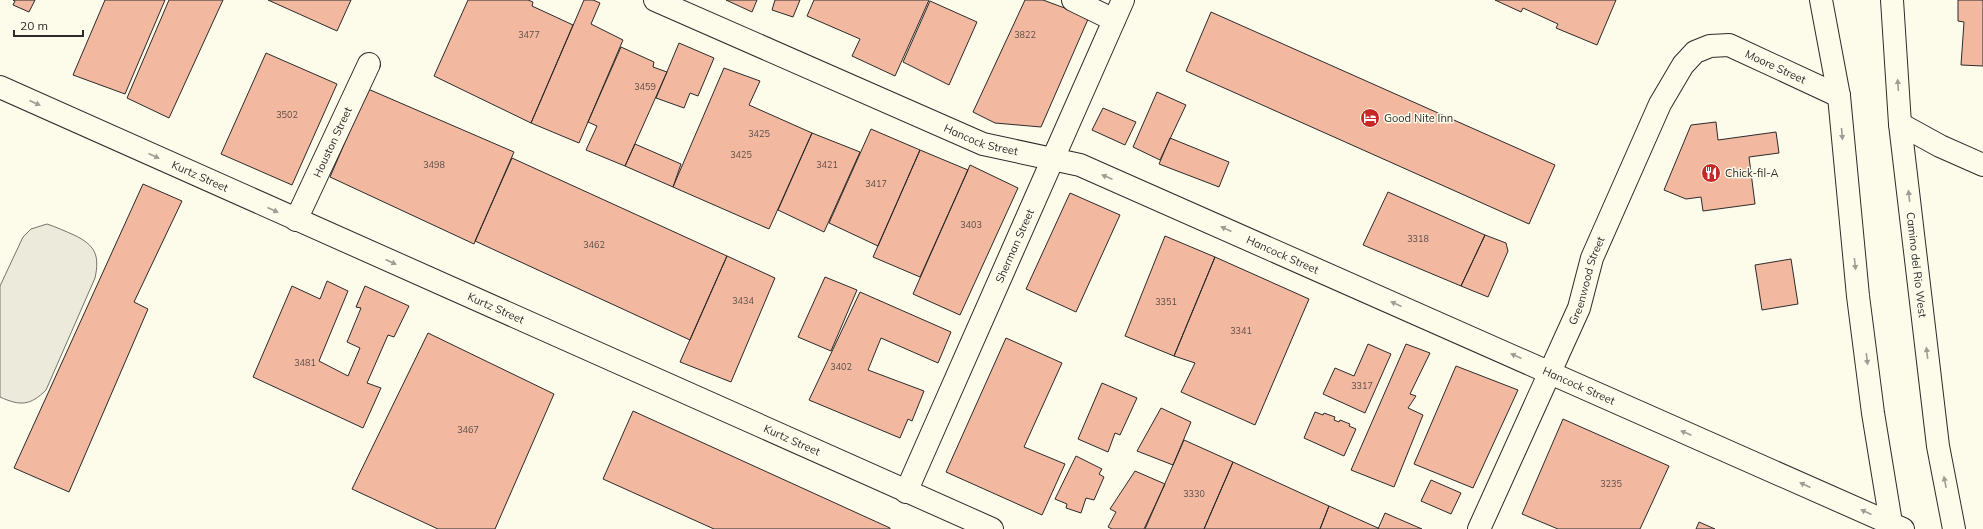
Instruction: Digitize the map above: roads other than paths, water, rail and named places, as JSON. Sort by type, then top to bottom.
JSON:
[{"type":"main road","name":"Hancock Street","points":[[655,0],[983,144],[1080,165],[1551,372],[1893,528]]},
{"type":"main road","points":[[1073,0],[1114,20]]},
{"type":"main road","name":"Sherman Street","points":[[906,492],[980,328],[1052,159],[1123,0]]},
{"type":"main road","points":[[1821,0],[1839,96]]},
{"type":"main road","points":[[1832,0],[1839,96],[1858,296],[1873,413],[1893,528]]},
{"type":"main road","name":"Camino del Rio West","points":[[1892,0],[1900,124],[1938,446],[1954,529]]},
{"type":"main road","name":"Moore Street","points":[[1710,46],[1729,46],[1742,50],[1839,96]]},
{"type":"main road","name":"Greenwood Street","points":[[1479,529],[1579,308],[1592,258],[1660,104],[1688,59],[1695,52],[1710,46]]},
{"type":"main road","name":"Houston Street","points":[[296,220],[369,64]]},
{"type":"main road","name":"Kurtz Street","points":[[0,87],[906,492],[992,529]]},
{"type":"main road","points":[[1900,124],[1940,146],[1983,165]]},
{"type":"place","name":"Good Nite Inn","points":[[1370,118]]},
{"type":"place","name":"Chick-fil-A","points":[[1711,173]]}]
